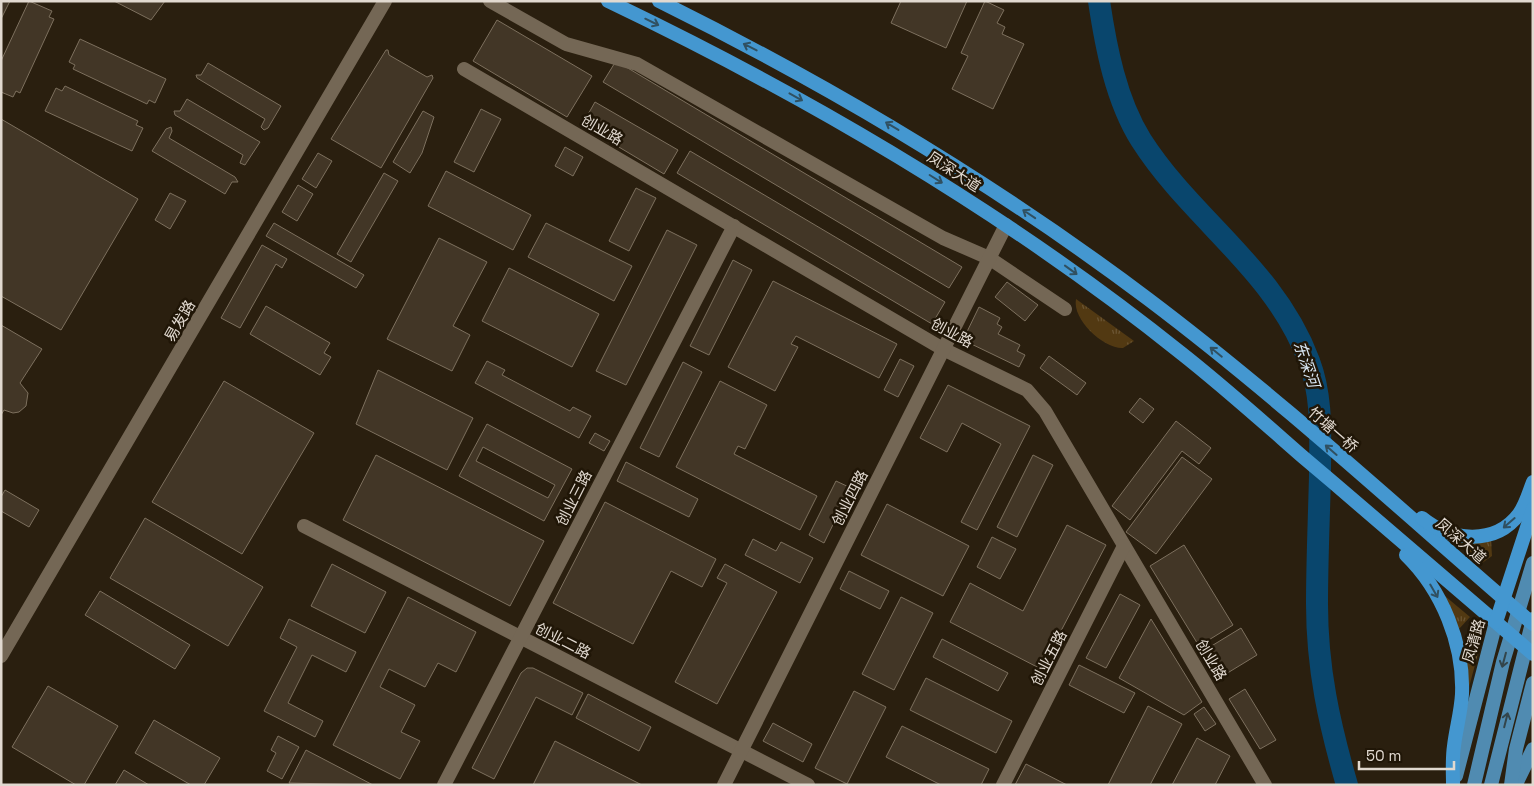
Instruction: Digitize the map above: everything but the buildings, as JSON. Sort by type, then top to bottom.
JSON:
[{"type":"highway","name":"凤深大道","points":[[608,1],[688,40],[815,107],[937,180],[1006,225],[1061,263],[1166,341],[1370,514]]},
{"type":"highway","name":"凤深大道","points":[[659,1],[826,88],[949,161],[1106,268],[1254,383]]},
{"type":"highway","name":"竹塘一桥","points":[[1254,383],[1368,482]]},
{"type":"highway","name":"凤深大道","points":[[1368,482],[1533,624]]},
{"type":"highway","points":[[1381,493],[1402,501],[1439,530],[1458,536],[1476,536],[1500,530],[1513,520],[1523,507],[1533,482]]},
{"type":"highway","name":"凤清路","points":[[1496,622],[1533,509]]},
{"type":"highway","points":[[1370,514],[1533,654]]},
{"type":"highway","points":[[1370,514],[1387,539],[1424,575],[1436,595],[1454,637],[1460,666],[1462,691],[1454,747],[1453,785]]},
{"type":"main road","points":[[1474,785],[1503,662],[1533,563]]},
{"type":"main road","points":[[1491,785],[1533,619]]},
{"type":"main road","name":"凤清路","points":[[1453,785],[1496,622]]},
{"type":"main road","points":[[1511,785],[1516,749],[1533,683]]},
{"type":"main road","points":[[1516,785],[1533,749]]},
{"type":"street","name":"易发路","points":[[1,656],[385,1]]},
{"type":"street","points":[[490,1],[566,44],[638,64],[943,238],[989,258],[1065,309]]},
{"type":"street","name":"创业路","points":[[464,69],[943,348],[1027,390],[1038,400],[1265,785]]},
{"type":"street","name":"创业四路","points":[[724,785],[1006,225]]},
{"type":"street","name":"创业三路","points":[[444,785],[734,226]]},
{"type":"street","name":"创业二路","points":[[304,526],[808,785]]},
{"type":"street","name":"创业五路","points":[[1003,785],[1124,546]]},
{"type":"green space","points":[[1076,299],[1134,341],[1123,348],[1107,344],[1084,324],[1076,307]]},
{"type":"green space","points":[[1491,539],[1492,556],[1482,563],[1459,543]]},
{"type":"green space","points":[[1444,597],[1470,617],[1458,630]]},
{"type":"green space","points":[[1462,642],[1479,650],[1469,687],[1467,687]]},
{"type":"waterway","name":"东深河","points":[[1099,1],[1113,73],[1125,108],[1141,140],[1161,169],[1254,271],[1275,298],[1294,328],[1309,361],[1319,403],[1320,475],[1317,604],[1319,651],[1325,695],[1347,785]]}]
